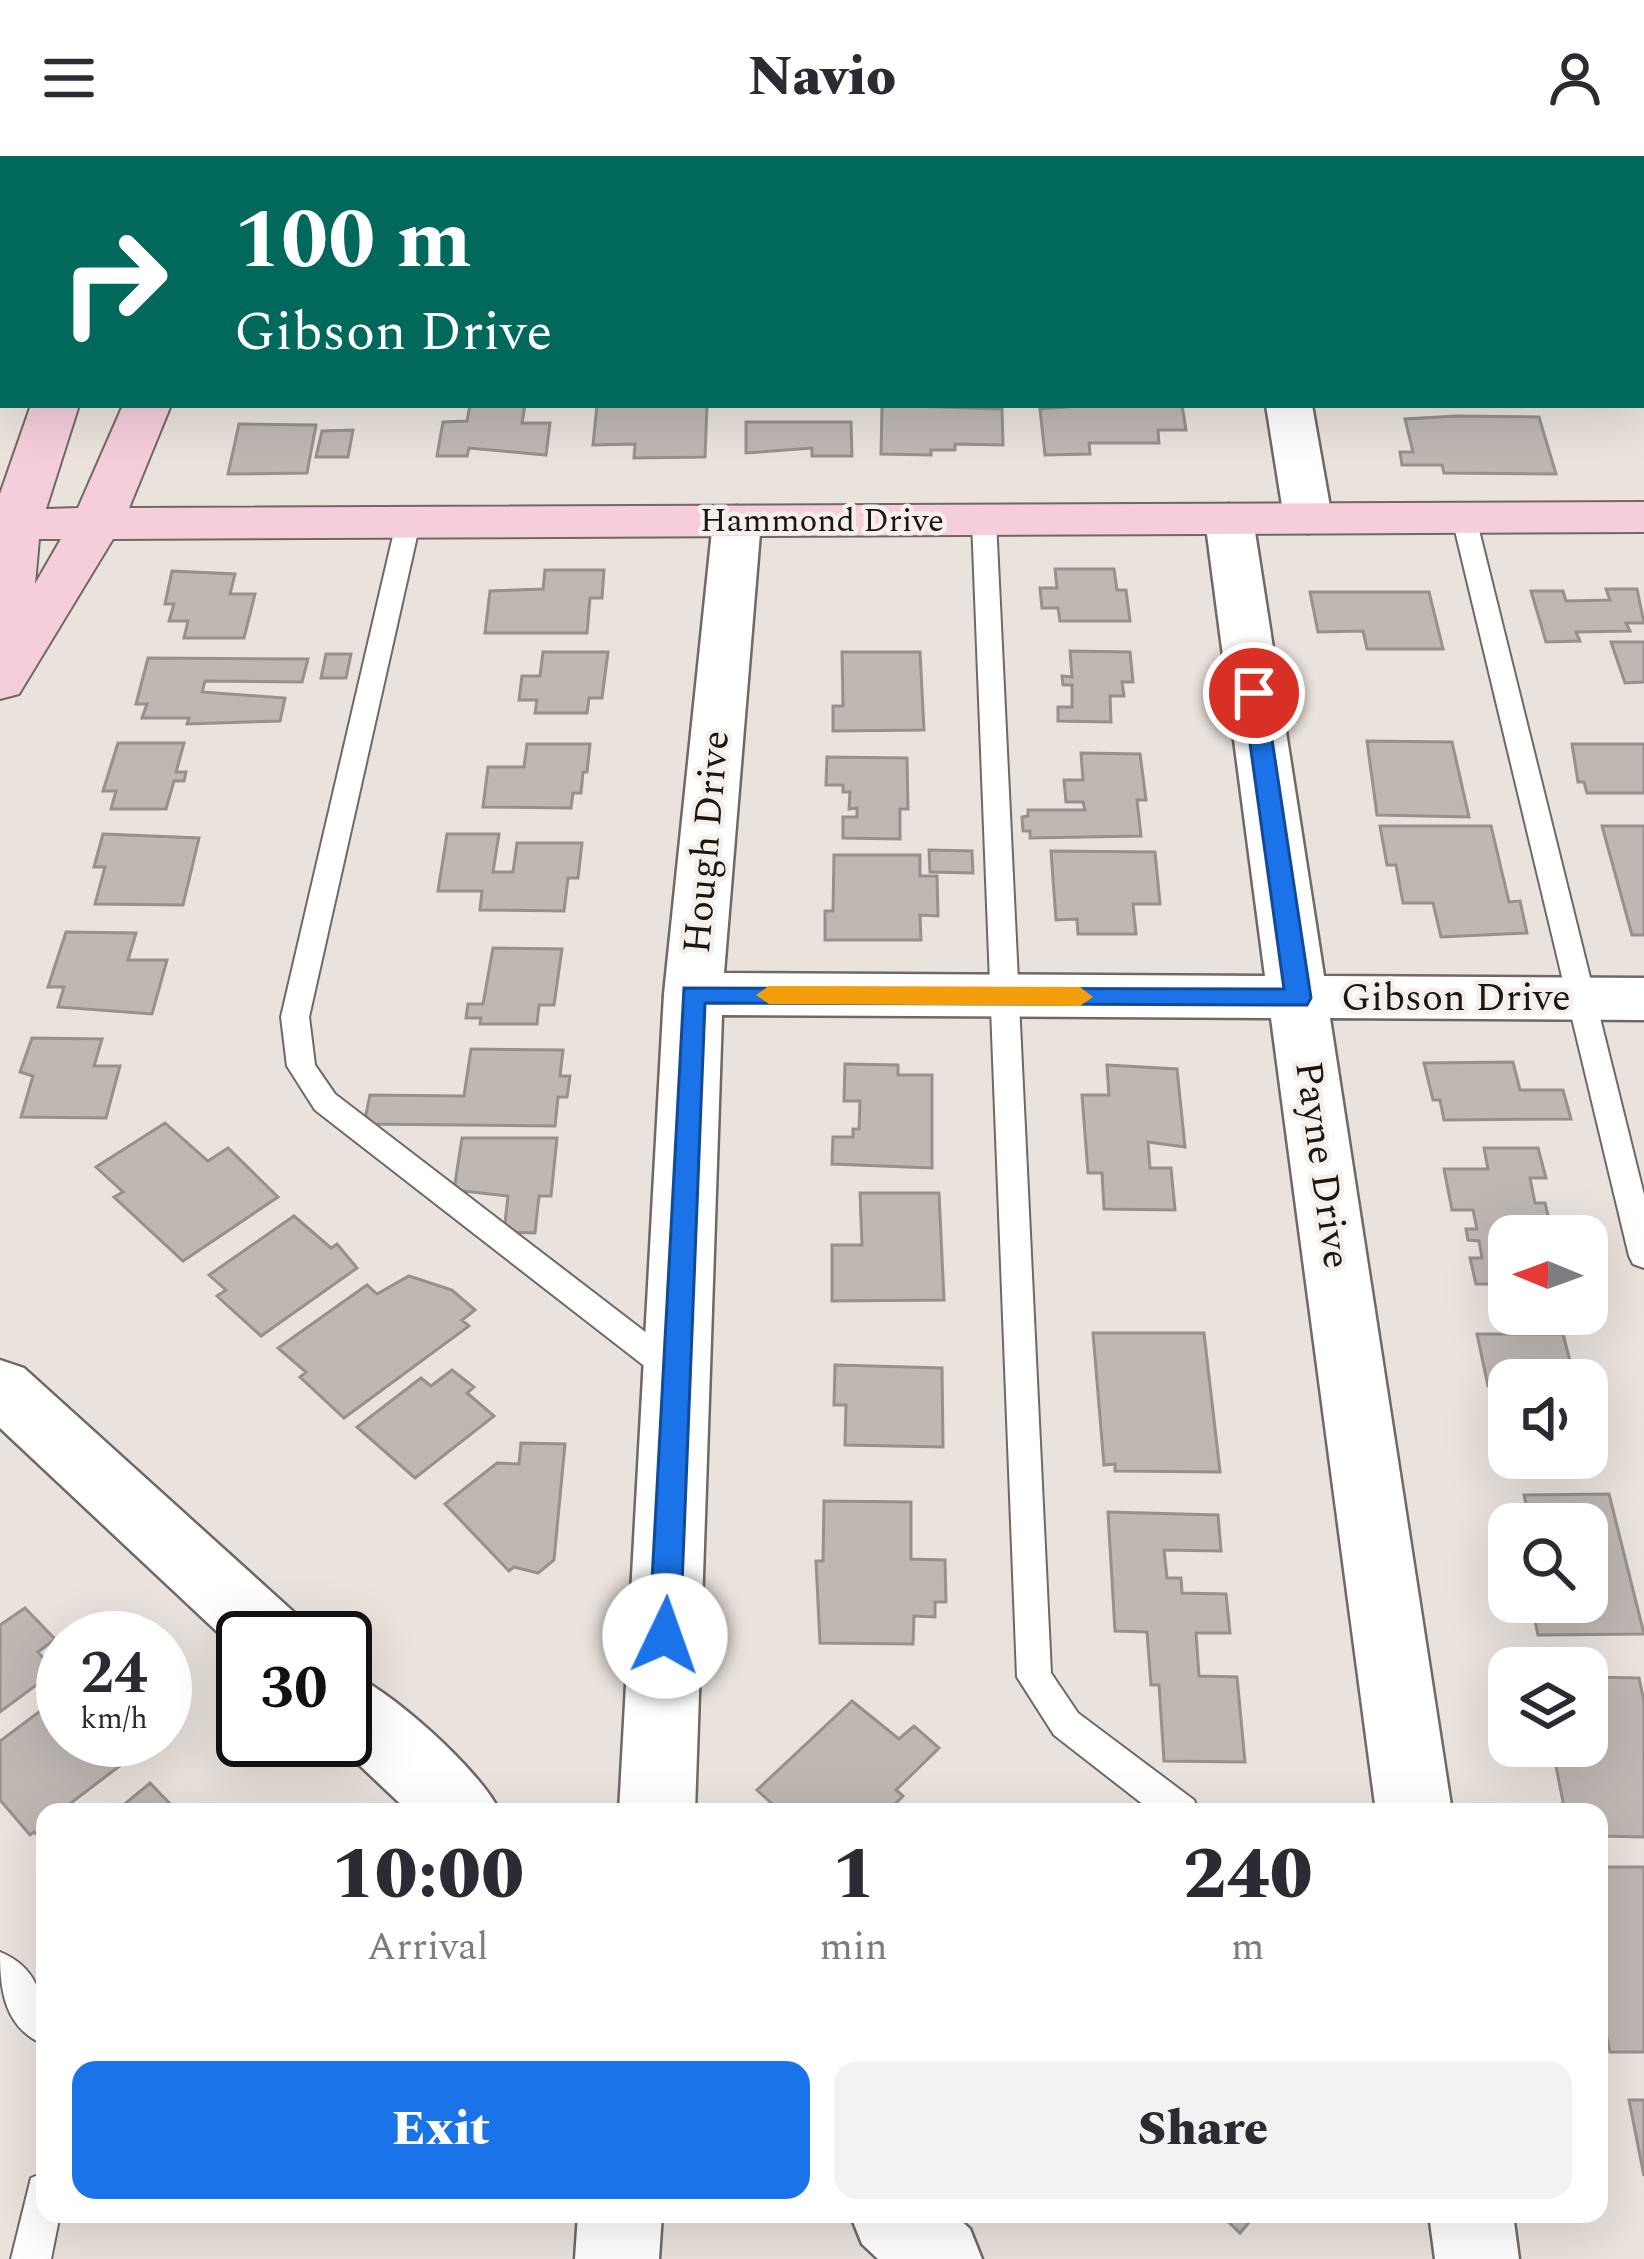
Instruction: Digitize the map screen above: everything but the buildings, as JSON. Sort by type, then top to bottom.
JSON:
[{"type":"street","points":[[0,663],[8,524],[54,408]]},
{"type":"street","points":[[0,682],[100,524],[146,408]]},
{"type":"street","points":[[1290,408],[1308,518]]},
{"type":"street","name":"Hammond Drive","points":[[8,524],[1644,517]]},
{"type":"street","name":"Payne Drive","points":[[1228,519],[1413,1803]]},
{"type":"street","name":"Hough Drive","points":[[657,1803],[693,994],[736,521]]},
{"type":"street","name":"Gibson Drive","points":[[693,994],[1644,999]]},
{"type":"street","points":[[0,1387],[244,1611]]},
{"type":"street","points":[[372,1729],[453,1803]]},
{"type":"street","points":[[617,2259],[619,2223]]},
{"type":"street","points":[[902,2223],[940,2259]]},
{"type":"street","points":[[1472,2223],[1478,2259]]},
{"type":"lane","points":[[1464,518],[1644,1256]]},
{"type":"lane","points":[[984,520],[1034,1677],[1066,1724],[1169,1803]]},
{"type":"lane","points":[[407,523],[295,1017],[301,1066],[325,1102],[676,1373]]},
{"type":"lane","points":[[0,1970],[36,2015]]},
{"type":"lane","points":[[31,2259],[39,2223]]},
{"type":"slow traffic","points":[[769,995],[1080,997]]},
{"type":"route","points":[[665,1636],[693,994],[1298,998],[1254,693]]}]
